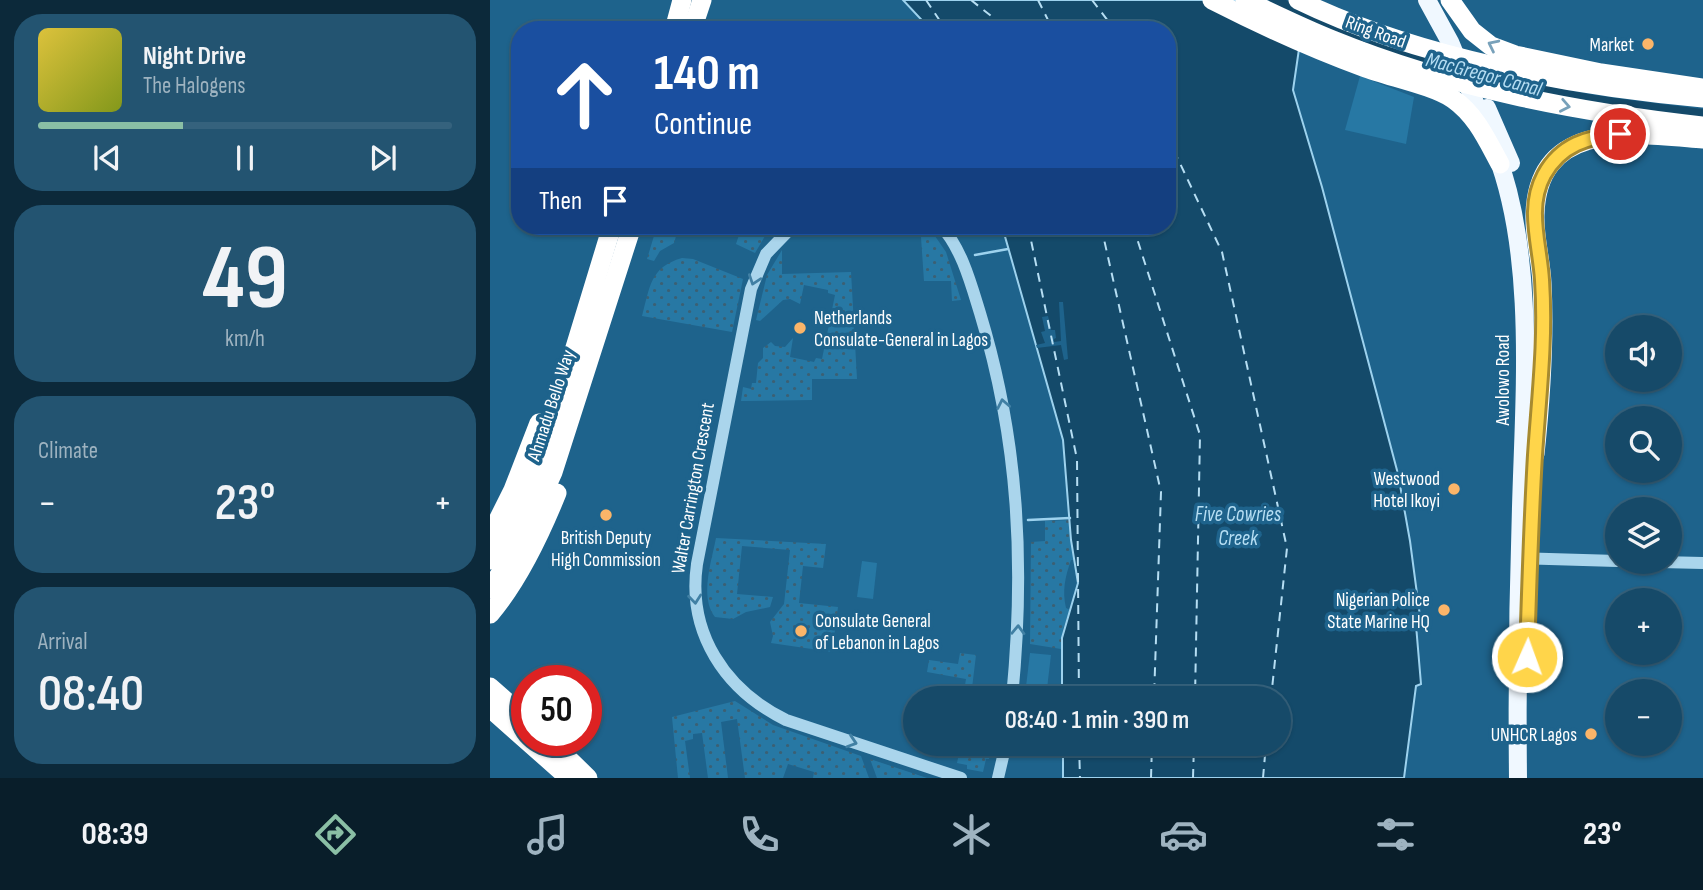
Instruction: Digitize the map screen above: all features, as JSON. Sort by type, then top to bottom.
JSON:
[{"type":"highway","points":[[676,21],[682,0]]},
{"type":"highway","points":[[695,21],[702,0]]},
{"type":"highway","points":[[1212,0],[1317,50],[1438,91],[1466,109],[1486,137],[1500,164]]},
{"type":"highway","name":"Ring Road","points":[[1245,0],[1334,41],[1451,80],[1577,108],[1703,126]]},
{"type":"highway","name":"Ring Road","points":[[1298,0],[1348,22],[1430,49],[1613,88],[1703,98]]},
{"type":"highway","points":[[1450,0],[1472,32],[1491,46],[1515,55],[1601,73],[1703,88]]},
{"type":"highway","points":[[1535,454],[1542,384],[1542,279],[1534,216],[1535,203],[1544,175],[1563,153],[1594,137],[1637,134],[1703,139]]},
{"type":"highway","name":"Ahmadu Bello Way","points":[[490,560],[547,466],[609,235]]},
{"type":"highway","name":"Ahmadu Bello Way","points":[[490,589],[522,541],[629,235]]},
{"type":"highway","points":[[490,614],[510,587],[541,529],[565,472],[622,289],[622,258]]},
{"type":"highway","points":[[490,536],[533,440],[583,287],[601,260]]},
{"type":"highway","points":[[490,687],[511,706]]},
{"type":"highway","points":[[490,708],[569,778]]},
{"type":"highway","points":[[565,756],[588,778]]},
{"type":"main road","name":"Awolowo Road","points":[[1427,0],[1456,44]]},
{"type":"main road","name":"Awolowo Road","points":[[1438,0],[1477,97],[1500,164],[1513,219],[1520,272],[1523,321],[1528,778]]},
{"type":"main road","name":"Awolowo Road","points":[[1477,97],[1511,163],[1527,237],[1533,287],[1535,454],[1524,558],[1517,678],[1518,778]]},
{"type":"street","name":"Walter Carrington Crescent","points":[[784,235],[760,265],[745,310],[697,564],[694,585],[698,619],[711,649],[730,679],[761,706],[786,720],[961,778]]},
{"type":"street","points":[[946,235],[966,270],[991,349],[1009,431],[1018,521],[1020,581],[1014,686]]},
{"type":"street","points":[[1524,558],[1605,561]]},
{"type":"street","points":[[1682,563],[1703,563]]},
{"type":"street","points":[[998,778],[1003,756]]},
{"type":"shaded area","points":[[1360,76],[1414,97],[1406,144],[1345,130]]},
{"type":"shaded area","points":[[654,235],[676,235],[674,243],[660,251],[654,261],[647,259]]},
{"type":"shaded area","points":[[739,235],[766,235],[755,253],[736,244]]},
{"type":"shaded area","points":[[934,235],[946,252],[961,300],[952,301],[951,281],[924,281],[921,237],[912,237]]},
{"type":"shaded area","points":[[782,250],[782,274],[851,272],[857,379],[812,379],[812,400],[741,401],[743,387],[751,389],[752,383],[756,383],[763,348],[771,342],[775,346],[785,347],[793,338],[790,357],[814,362],[816,358],[822,359],[835,295],[828,293],[828,290],[804,285],[800,304],[790,299],[783,300],[760,321],[756,320],[767,275]]},
{"type":"shaded area","points":[[682,258],[693,259],[743,279],[732,332],[642,316],[657,273],[671,262]]},
{"type":"shaded area","points":[[1071,520],[1074,560],[1071,560],[1065,584],[1066,608],[1070,610],[1063,629],[1061,649],[1030,644],[1031,542],[1045,541],[1045,521]]},
{"type":"shaded area","points":[[716,538],[826,544],[823,568],[803,566],[799,603],[838,607],[832,652],[771,643],[773,636],[770,622],[784,604],[790,550],[742,546],[737,594],[773,597],[770,607],[746,612],[733,619],[715,617],[710,609],[707,589]]},
{"type":"shaded area","points":[[862,561],[877,563],[873,599],[857,597]]},
{"type":"shaded area","points":[[960,653],[976,655],[972,686],[965,686],[966,679],[927,672],[929,660],[958,664]]},
{"type":"shaded area","points":[[1030,653],[1051,655],[1047,686],[1026,686]]},
{"type":"shaded area","points":[[735,701],[773,725],[861,756],[869,778],[813,778],[814,772],[788,764],[783,778],[745,778],[737,719],[721,722],[728,778],[708,778],[702,733],[693,734],[693,739],[685,741],[690,778],[678,778],[672,717]]},
{"type":"shaded area","points":[[958,756],[990,756],[986,759],[983,772],[967,769],[967,765],[957,763]]},
{"type":"shaded area","points":[[870,759],[927,778],[877,778]]},
{"type":"water","name":"Five Cowries Creek","points":[[903,0],[1256,0],[1299,49],[1293,90],[1322,187],[1398,474],[1410,541],[1421,624],[1416,625],[1421,684],[1416,686],[1404,778],[1063,778],[1063,756],[1291,756],[1291,686],[1062,686],[1062,638],[1078,583],[1071,540],[1063,440],[1005,235],[1176,235],[1176,21],[923,21]]},
{"type":"pier","points":[[1059,302],[1063,302],[1068,359],[1064,360],[1061,345],[1037,348],[1036,345],[1045,343],[1041,332],[1045,331],[1042,317],[1048,316],[1051,330],[1055,330],[1054,342],[1061,341]]},
{"type":"waterway","name":"MacGregor Canal","points":[[1274,0],[1308,16],[1414,56],[1487,77],[1614,103],[1703,114]]},
{"type":"waterway","points":[[975,255],[1008,249]]},
{"type":"waterway","points":[[1028,520],[1070,518]]},
{"type":"ferry route","points":[[926,0],[940,21]]},
{"type":"ferry route","points":[[971,0],[997,21]]},
{"type":"ferry route","points":[[1038,0],[1048,21]]},
{"type":"ferry route","points":[[1092,0],[1108,21]]},
{"type":"ferry route","points":[[1176,155],[1222,252],[1287,548],[1272,686]]},
{"type":"ferry route","points":[[1030,235],[1077,459],[1079,686]]},
{"type":"ferry route","points":[[1103,235],[1161,492],[1154,686]]},
{"type":"ferry route","points":[[1136,235],[1200,435],[1195,686]]},
{"type":"ferry route","points":[[1079,756],[1080,778]]},
{"type":"ferry route","points":[[1151,778],[1152,756]]},
{"type":"ferry route","points":[[1193,778],[1194,756]]},
{"type":"ferry route","points":[[1263,778],[1265,756]]},
{"type":"place","name":"Market","points":[[1648,44]]},
{"type":"place","name":"Netherlands Consulate-General in Lagos","points":[[800,328]]},
{"type":"place","name":"Westwood Hotel Ikoyi","points":[[1454,489]]},
{"type":"place","name":"British Deputy High Commission","points":[[606,515]]},
{"type":"place","name":"Nigerian Police State Marine HQ","points":[[1444,610]]},
{"type":"place","name":"Consulate General of Lebanon in Lagos","points":[[801,631]]},
{"type":"place","name":"UNHCR Lagos","points":[[1591,734]]},
{"type":"route","points":[[1527,657],[1535,454],[1542,384],[1544,319],[1535,203],[1544,175],[1563,153],[1594,137],[1620,134]]}]
